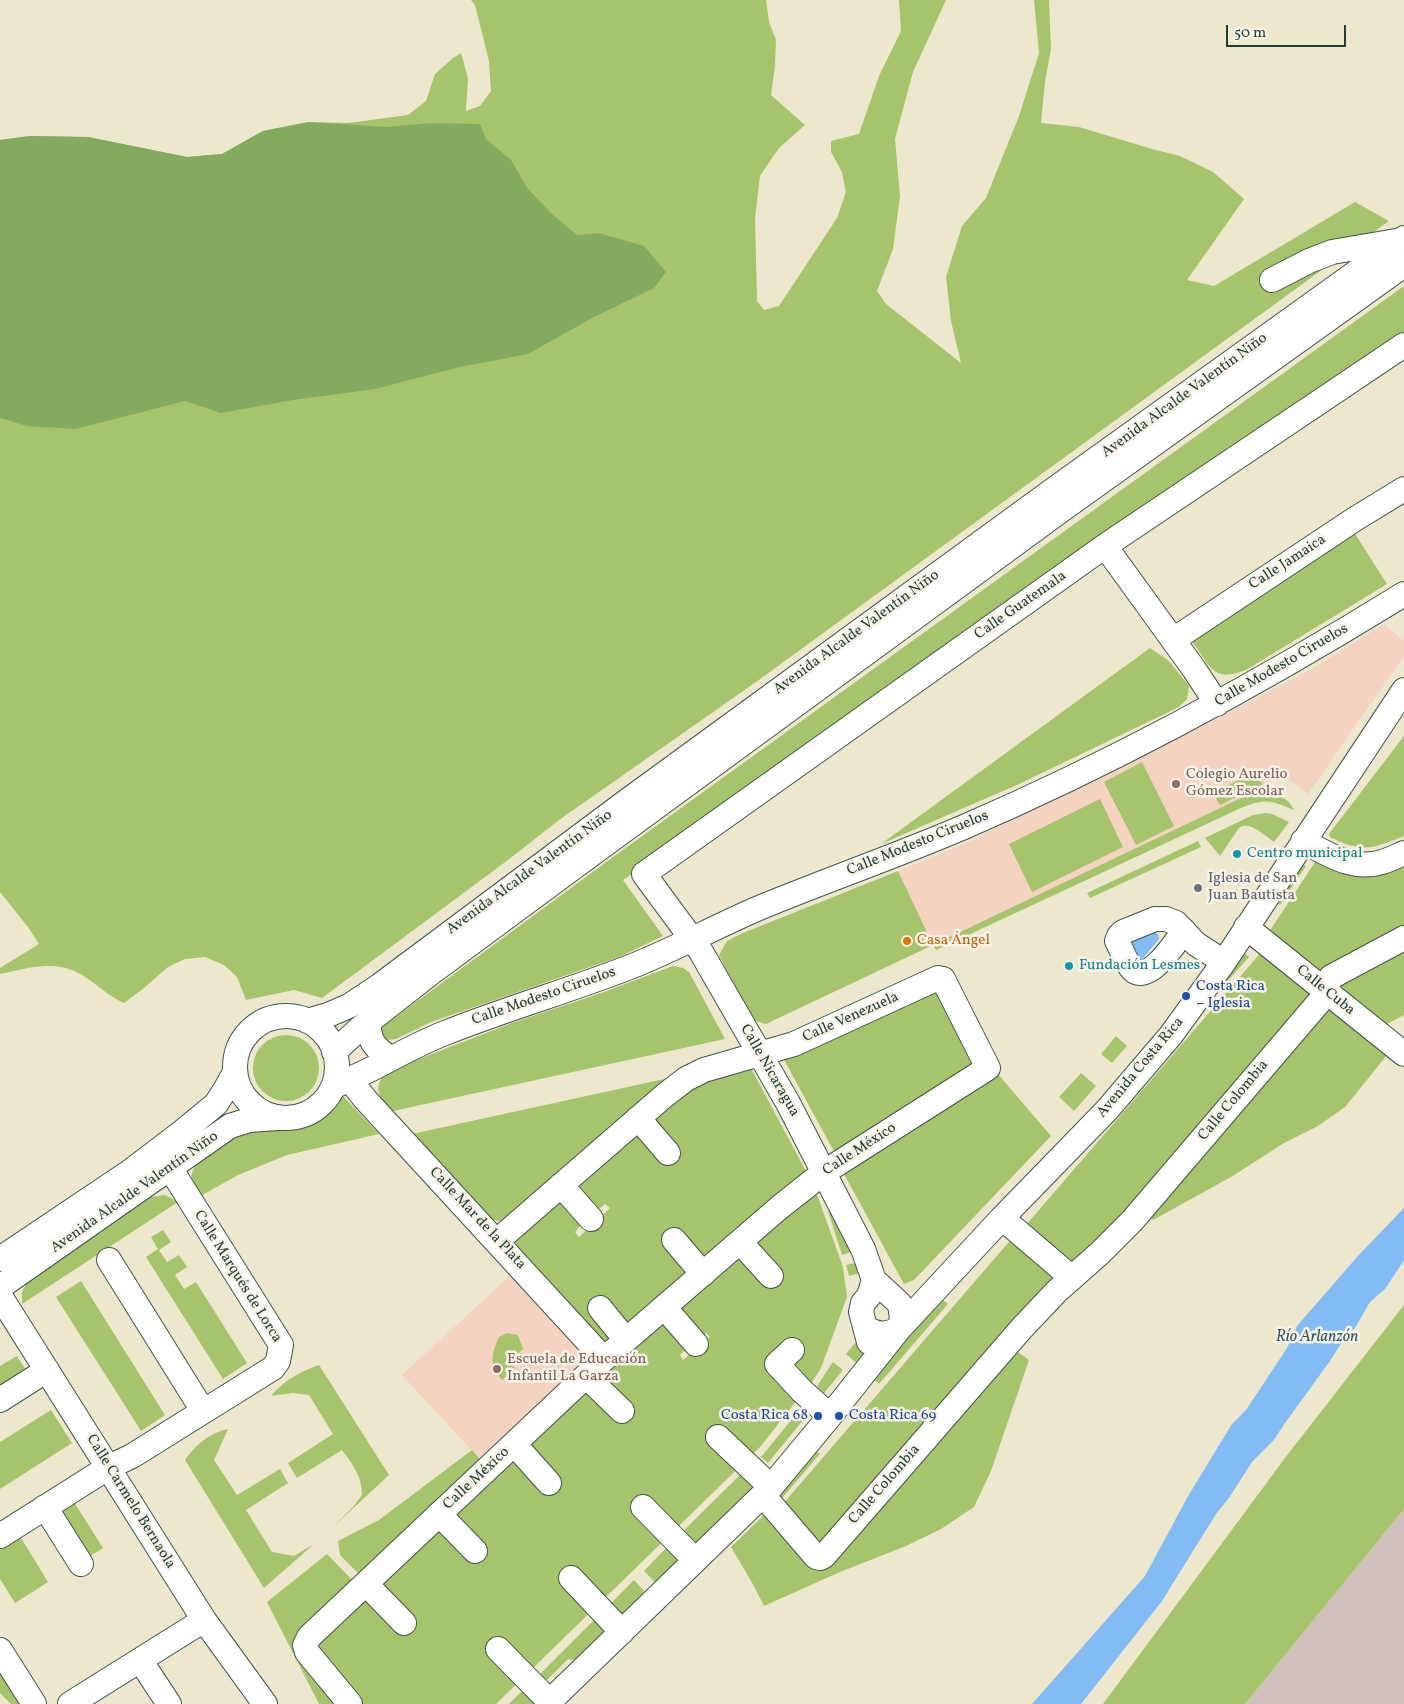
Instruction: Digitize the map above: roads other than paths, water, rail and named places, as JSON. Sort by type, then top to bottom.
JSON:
[{"type":"street","points":[[1272,280],[1309,261],[1332,252],[1403,239]]},
{"type":"street","name":"Avenida Alcalde Valentín Niño","points":[[307,1021],[328,1016],[349,1006],[379,986],[627,801],[1049,493],[1403,239]]},
{"type":"street","name":"Avenida Alcalde Valentín Niño","points":[[334,1052],[369,1020],[432,972],[1060,512],[1404,265]]},
{"type":"street","name":"Calle Guatemala","points":[[644,874],[1105,546],[1404,345]]},
{"type":"street","name":"Calle Jamaica","points":[[1173,640],[1332,534],[1404,489]]},
{"type":"street","points":[[1105,546],[1217,704]]},
{"type":"street","name":"Calle Modesto Ciruelos","points":[[342,1082],[379,1065],[411,1047],[499,1012],[592,982],[637,964],[756,910],[963,828],[1135,748],[1321,646],[1404,594]]},
{"type":"street","name":"Avenida Costa Rica","points":[[498,1649],[548,1703],[767,1491],[830,1416],[899,1328],[1106,1110],[1171,1035],[1224,962],[1404,690]]},
{"type":"street","points":[[1303,841],[1338,860],[1367,866],[1404,853]]},
{"type":"street","name":"Calle Nicaragua","points":[[644,874],[693,938],[788,1103],[862,1249],[882,1293],[902,1312],[899,1328]]},
{"type":"street","name":"Calle Cuba","points":[[1246,927],[1404,1054]]},
{"type":"street","points":[[1184,932],[1196,944],[1224,962]]},
{"type":"street","name":"Calle Colombia","points":[[767,1491],[816,1557],[824,1556],[995,1357],[1051,1297],[1132,1221],[1320,1001],[1332,977],[1404,938]]},
{"type":"street","name":"Calle Venezuela","points":[[497,1242],[638,1118],[686,1079],[704,1070],[794,1044],[942,978],[988,1068]]},
{"type":"street","points":[[281,1016],[295,1017],[307,1021],[319,1028],[328,1039],[334,1052],[337,1070],[342,1082],[326,1099],[310,1111],[291,1118],[278,1118],[265,1114],[254,1107],[238,1085],[235,1072],[240,1046],[247,1035],[257,1026],[268,1020],[281,1016]]},
{"type":"street","points":[[369,1020],[368,1031],[370,1040],[383,1053]]},
{"type":"street","name":"Calle Modesto Ciruelos","points":[[334,1052],[362,1055],[411,1047]]},
{"type":"street","name":"Calle México","points":[[350,1704],[307,1652],[306,1645],[309,1637],[604,1359],[780,1207],[823,1173],[988,1068]]},
{"type":"street","name":"Avenida Alcalde Valentín Niño","points":[[0,1259],[128,1173],[182,1132],[216,1104],[235,1072]]},
{"type":"street","name":"Calle Mar de la Plata","points":[[342,1082],[354,1085],[604,1359]]},
{"type":"street","name":"Avenida Alcalde Valentín Niño","points":[[0,1287],[230,1126],[249,1120],[278,1118]]},
{"type":"street","points":[[638,1118],[668,1153]]},
{"type":"street","name":"Calle Marqués de Lorca","points":[[0,1536],[272,1368],[278,1361],[281,1345],[170,1168]]},
{"type":"street","points":[[562,1186],[592,1219]]},
{"type":"street","points":[[1002,1218],[1072,1278]]},
{"type":"street","points":[[674,1240],[703,1274]]},
{"type":"street","points":[[740,1242],[772,1276]]},
{"type":"street","points":[[109,1260],[203,1411]]},
{"type":"street","points":[[873,1360],[861,1312],[863,1303],[882,1293]]},
{"type":"street","name":"Avenida Costa Rica","points":[[882,1293],[920,1301],[929,1296]]},
{"type":"street","name":"Calle Carmelo Bernaola","points":[[0,1296],[204,1620],[265,1704]]},
{"type":"street","points":[[664,1307],[696,1344]]},
{"type":"street","points":[[600,1308],[626,1340]]},
{"type":"street","points":[[866,1328],[877,1334],[890,1333],[899,1328]]},
{"type":"street","points":[[792,1350],[777,1364],[802,1391],[830,1416]]},
{"type":"street","points":[[0,1400],[47,1370]]},
{"type":"street","points":[[586,1376],[622,1411]]},
{"type":"street","points":[[718,1437],[767,1491]]},
{"type":"street","name":"Calle México","points":[[514,1444],[549,1483]]},
{"type":"street","points":[[643,1507],[695,1560]]},
{"type":"street","points":[[45,1508],[80,1564]]},
{"type":"street","name":"Calle México","points":[[439,1514],[475,1551]]},
{"type":"street","points":[[570,1578],[622,1632]]},
{"type":"street","points":[[366,1584],[404,1623]]},
{"type":"street","points":[[70,1704],[204,1620]]},
{"type":"street","points":[[0,1650],[34,1704]]},
{"type":"street","points":[[140,1660],[169,1704]]},
{"type":"water","points":[[1154,932],[1158,934],[1159,939],[1144,957],[1141,959],[1136,956],[1131,943],[1134,939]]},
{"type":"water","name":"Río Arlanzón","points":[[1404,1208],[1404,1260],[1385,1289],[1370,1302],[1355,1328],[1344,1339],[1273,1441],[1252,1462],[1229,1498],[1216,1514],[1162,1601],[1081,1704],[1032,1704],[1145,1576],[1187,1498],[1213,1455],[1232,1424],[1246,1410],[1287,1348],[1297,1326],[1357,1257]]},
{"type":"place","name":"Colegio Aurelio Gómez Escolar","points":[[1176,784]]},
{"type":"place","name":"Centro municipal","points":[[1237,854]]},
{"type":"place","name":"Iglesia de San Juan Bautista","points":[[1198,888]]},
{"type":"place","name":"Casa Ángel","points":[[907,941]]},
{"type":"place","name":"Fundación Lesmes","points":[[1069,966]]},
{"type":"place","name":"Costa Rica – Iglesia","points":[[1186,996]]},
{"type":"place","name":"Escuela de Educación Infantil La Garza","points":[[497,1369]]},
{"type":"place","name":"Costa Rica 68","points":[[818,1416]]},
{"type":"place","name":"Costa Rica 69","points":[[839,1416]]}]
